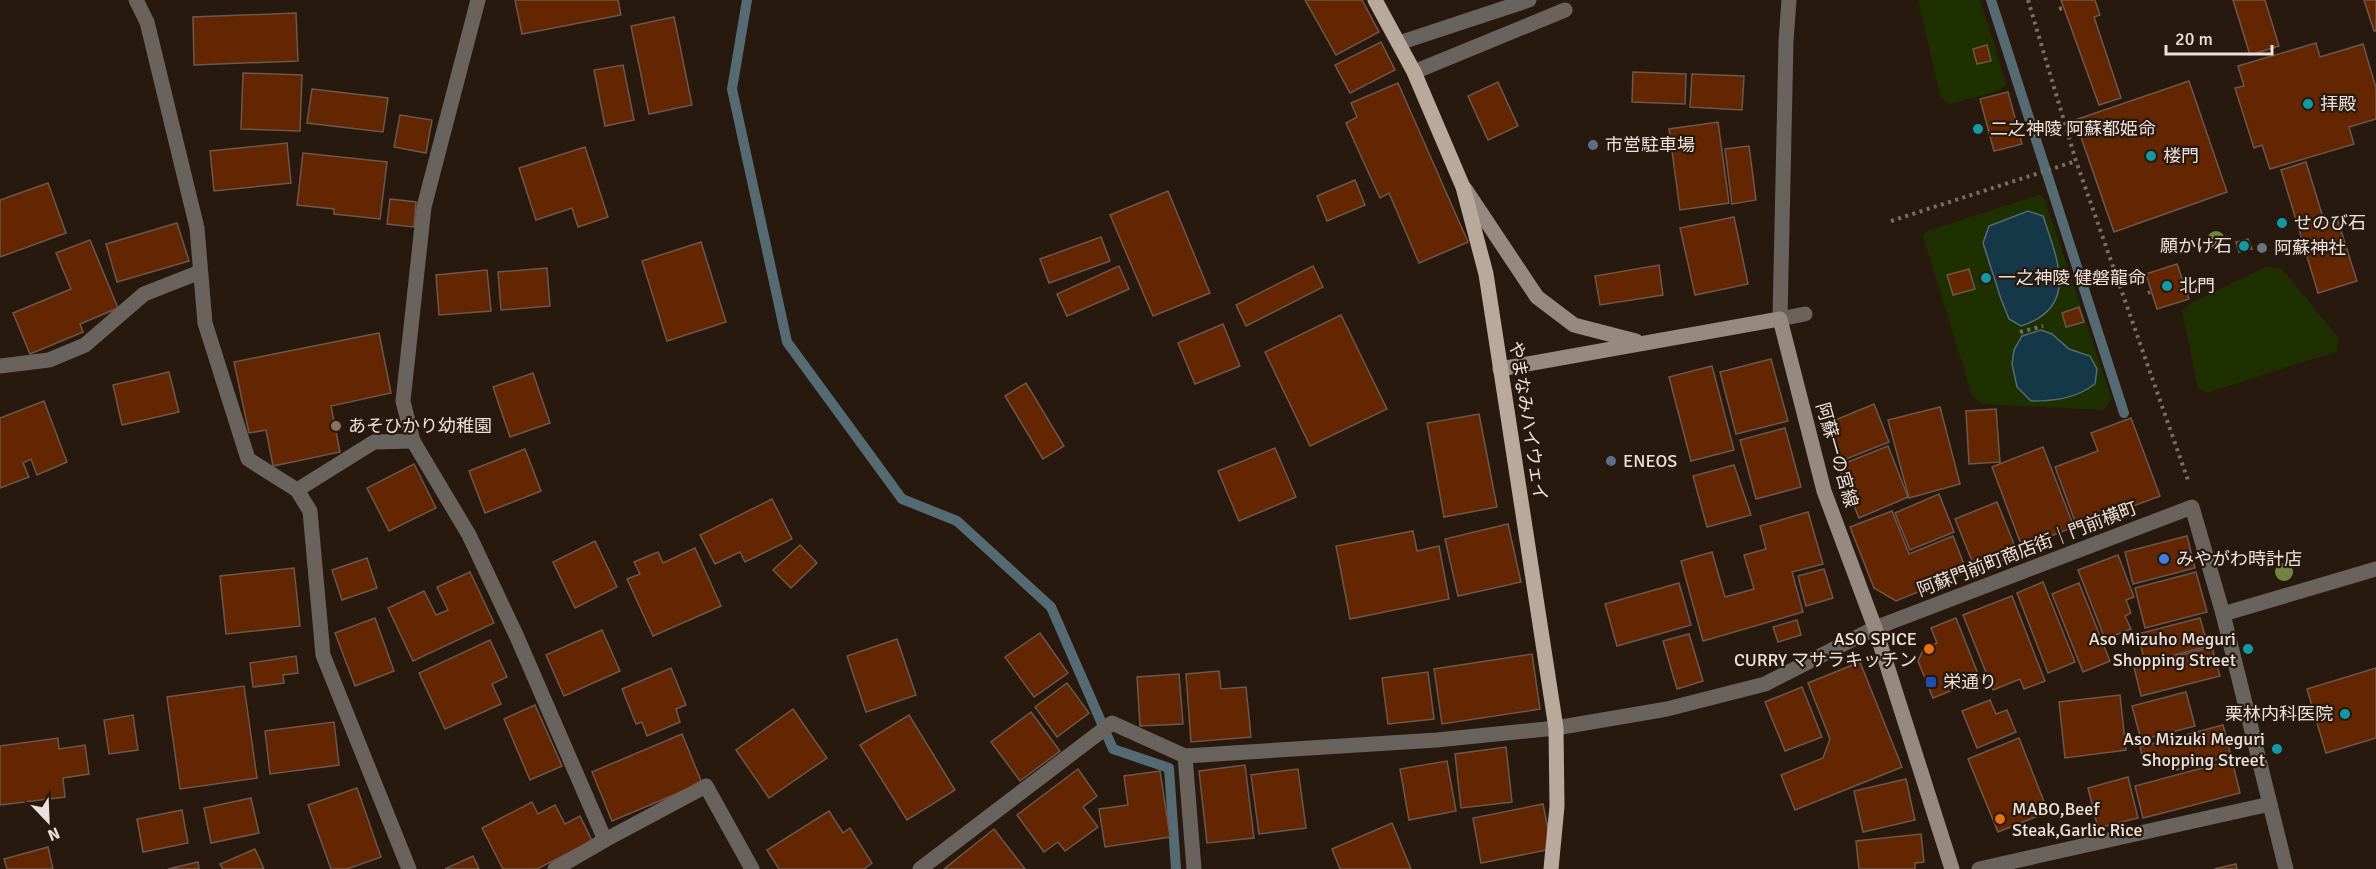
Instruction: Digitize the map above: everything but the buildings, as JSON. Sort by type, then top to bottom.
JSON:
[{"type":"main road","name":"やまなみハイウェイ","points":[[1375,0],[1414,72],[1463,187],[1486,274],[1556,728],[1557,806],[1551,869]]},
{"type":"main road","points":[[1463,187],[1537,297],[1574,325],[1642,342]]},
{"type":"main road","points":[[1500,369],[1780,319]]},
{"type":"main road","name":"阿蘇一の宮線","points":[[1780,319],[1824,491],[1875,628],[1952,869]]},
{"type":"street","points":[[136,0],[147,22],[197,228],[205,323],[248,459],[297,490],[310,511],[323,655],[409,869]]},
{"type":"street","points":[[478,0],[424,207],[403,401],[413,441],[469,535],[517,637],[605,840]]},
{"type":"street","points":[[1399,43],[1529,0]]},
{"type":"street","points":[[1789,0],[1780,319],[1805,314]]},
{"type":"street","points":[[1414,72],[1565,10]]},
{"type":"street","points":[[0,366],[49,360],[86,345],[144,294],[200,272]]},
{"type":"street","points":[[297,490],[374,442],[413,441]]},
{"type":"street","points":[[2192,507],[2223,614],[2286,869]]},
{"type":"street","name":"阿蘇門前町商店街｜門前横町","points":[[1185,756],[1437,740],[1556,728],[1667,710],[1765,684],[1875,628],[2192,507]]},
{"type":"street","points":[[2223,614],[2376,569]]},
{"type":"street","points":[[920,869],[1112,723],[1185,756],[1194,869]]},
{"type":"street","points":[[555,869],[706,786],[752,869]]},
{"type":"street","points":[[1979,869],[2270,804]]},
{"type":"path","points":[[2028,0],[2076,161],[2189,482],[2192,507]]},
{"type":"path","points":[[1891,221],[2076,161]]},
{"type":"path","points":[[2019,333],[2043,326]]},
{"type":"green space","points":[[1918,0],[1980,0],[2006,83],[2001,90],[1950,104],[1941,98]]},
{"type":"green space","points":[[2039,195],[2044,197],[2112,399],[2104,410],[1981,404],[1972,395],[1923,236],[1927,231]]},
{"type":"green space","points":[[2266,267],[2281,268],[2338,337],[2337,351],[2207,393],[2198,388],[2182,311],[2191,303]]},
{"type":"water","points":[[2028,211],[2043,216],[2058,265],[2059,280],[2058,294],[2051,307],[2039,318],[2021,326],[2009,319],[1983,243],[1989,226]]},
{"type":"water","points":[[2041,330],[2052,334],[2069,349],[2090,356],[2097,369],[2095,384],[2080,393],[2064,398],[2031,401],[2017,387],[2012,364],[2014,350],[2022,336]]},
{"type":"waterway","points":[[747,0],[732,89],[787,342],[902,499],[957,521],[1051,607],[1113,749],[1169,768],[1176,869]]},
{"type":"waterway","points":[[1991,0],[2124,413]]},
{"type":"place","name":"拝殿","points":[[2308,104]]},
{"type":"place","name":"二之神陵 阿蘇都姫命","points":[[1978,129]]},
{"type":"place","name":"市営駐車場","points":[[1593,145]]},
{"type":"place","name":"楼門","points":[[2151,156]]},
{"type":"place","name":"せのび石","points":[[2282,223]]},
{"type":"place","name":"願かけ石","points":[[2244,246]]},
{"type":"place","name":"阿蘇神社","points":[[2262,248]]},
{"type":"place","name":"一之神陵 健磐龍命","points":[[1986,278]]},
{"type":"place","name":"北門","points":[[2167,286]]},
{"type":"place","name":"あそひかり幼稚園","points":[[336,426]]},
{"type":"place","name":"ENEOS","points":[[1611,461]]},
{"type":"place","name":"みやがわ時計店","points":[[2164,559]]},
{"type":"place","name":"ASO SPICE CURRY マサラキッチン","points":[[1929,649]]},
{"type":"place","name":"Aso Mizuho Meguri Shopping Street","points":[[2248,649]]},
{"type":"place","name":"栄通り","points":[[1931,682]]},
{"type":"place","name":"栗林内科医院","points":[[2345,714]]},
{"type":"place","name":"Aso Mizuki Meguri Shopping Street","points":[[2277,749]]},
{"type":"place","name":"MABO,Beef Steak,Garlic Rice","points":[[2000,819]]}]
